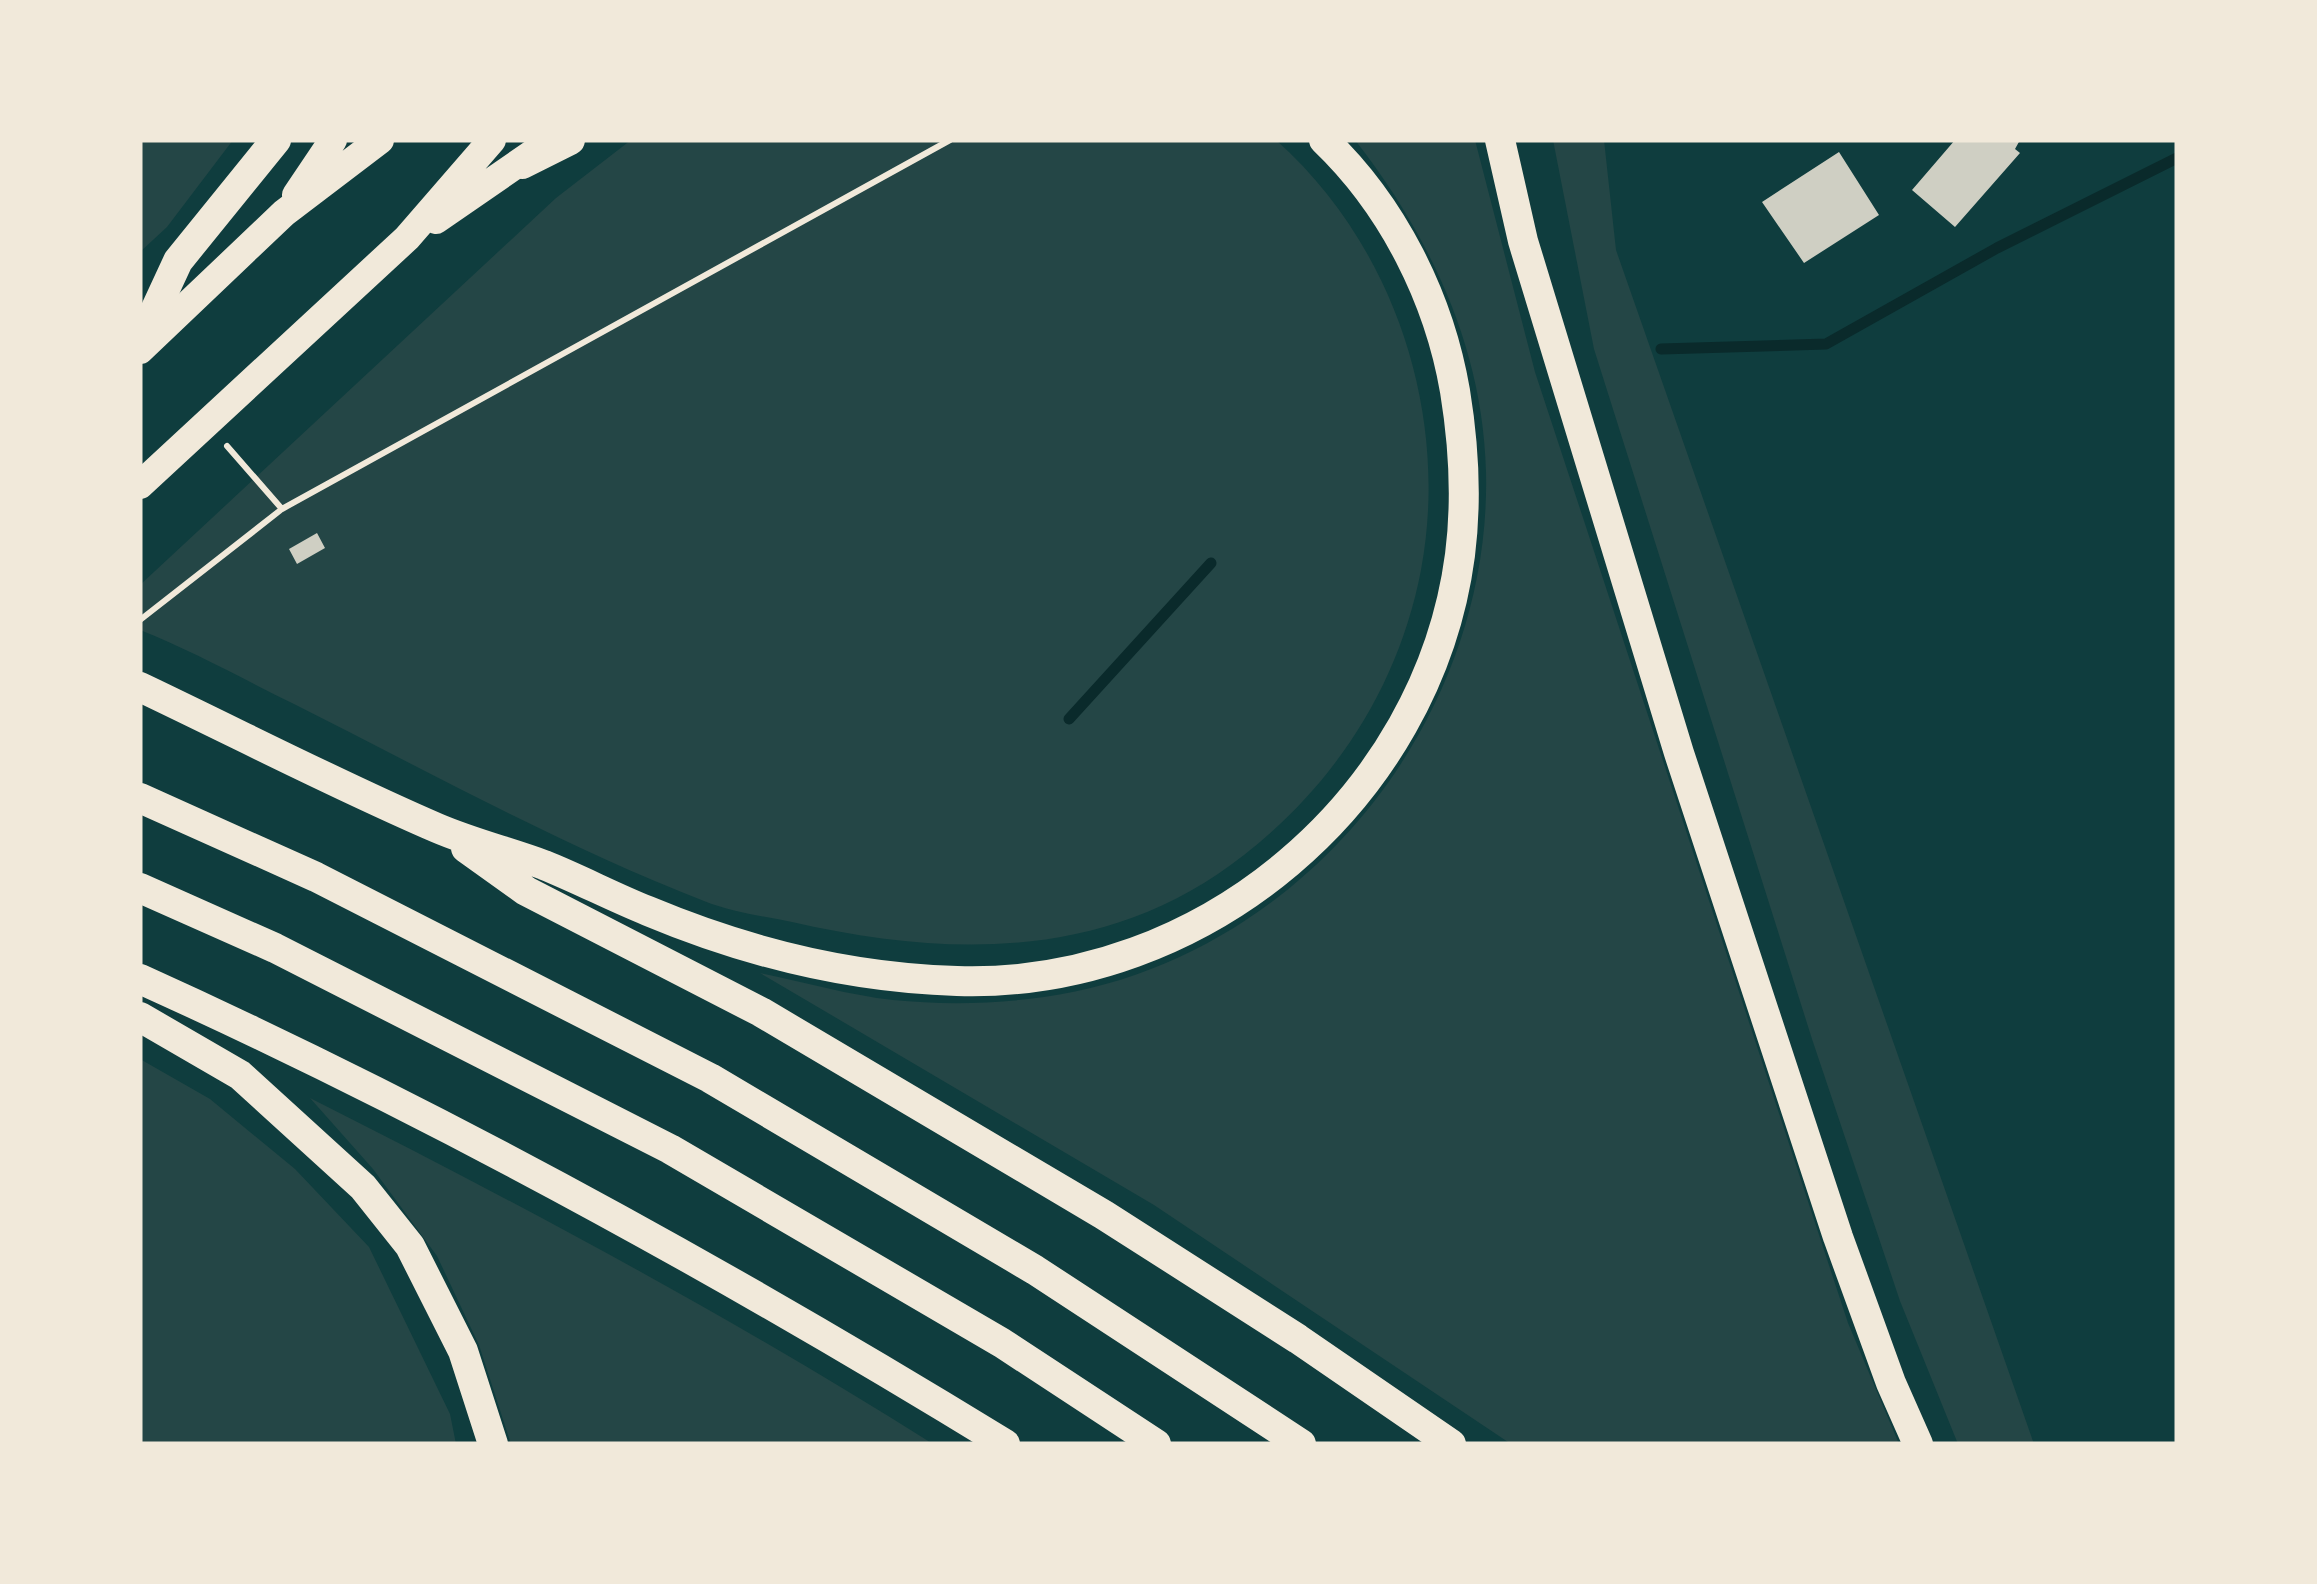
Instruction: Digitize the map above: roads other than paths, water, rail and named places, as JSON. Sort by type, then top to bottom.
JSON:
[{"type":"highway","points":[[140,347],[178,261],[276,140]]},
{"type":"highway","points":[[284,213],[333,140]]},
{"type":"highway","points":[[140,347],[284,213],[380,140]]},
{"type":"highway","points":[[140,485],[408,238],[492,140]]},
{"type":"highway","points":[[522,164],[549,140]]},
{"type":"highway","points":[[408,238],[522,164],[570,140]]},
{"type":"highway","points":[[140,686],[440,829],[546,866],[700,931],[774,954],[886,976],[961,982],[1030,977],[1097,963],[1155,944],[1239,902],[1280,872],[1310,845],[1367,780],[1408,716],[1431,662],[1460,557],[1463,441],[1449,358],[1430,299],[1406,248],[1375,198],[1324,140]]},
{"type":"highway","points":[[1500,140],[1528,260],[1679,752],[1838,1237],[1891,1383],[1918,1444]]},
{"type":"highway","points":[[140,798],[316,878],[710,1078],[1035,1270],[1301,1444]]},
{"type":"highway","points":[[440,829],[526,891],[761,1012],[1104,1215],[1298,1339],[1450,1444]]},
{"type":"highway","points":[[140,888],[274,948],[670,1149],[1002,1343],[1156,1444]]},
{"type":"highway","points":[[140,979],[322,1065],[606,1211],[836,1340],[1005,1444]]},
{"type":"highway","points":[[140,1017],[240,1075],[363,1187],[419,1263],[463,1352],[493,1444]]},
{"type":"waterway","points":[[1661,349],[1826,344],[1997,248],[2177,158]]},
{"type":"waterway","points":[[1069,719],[1211,563]]}]
